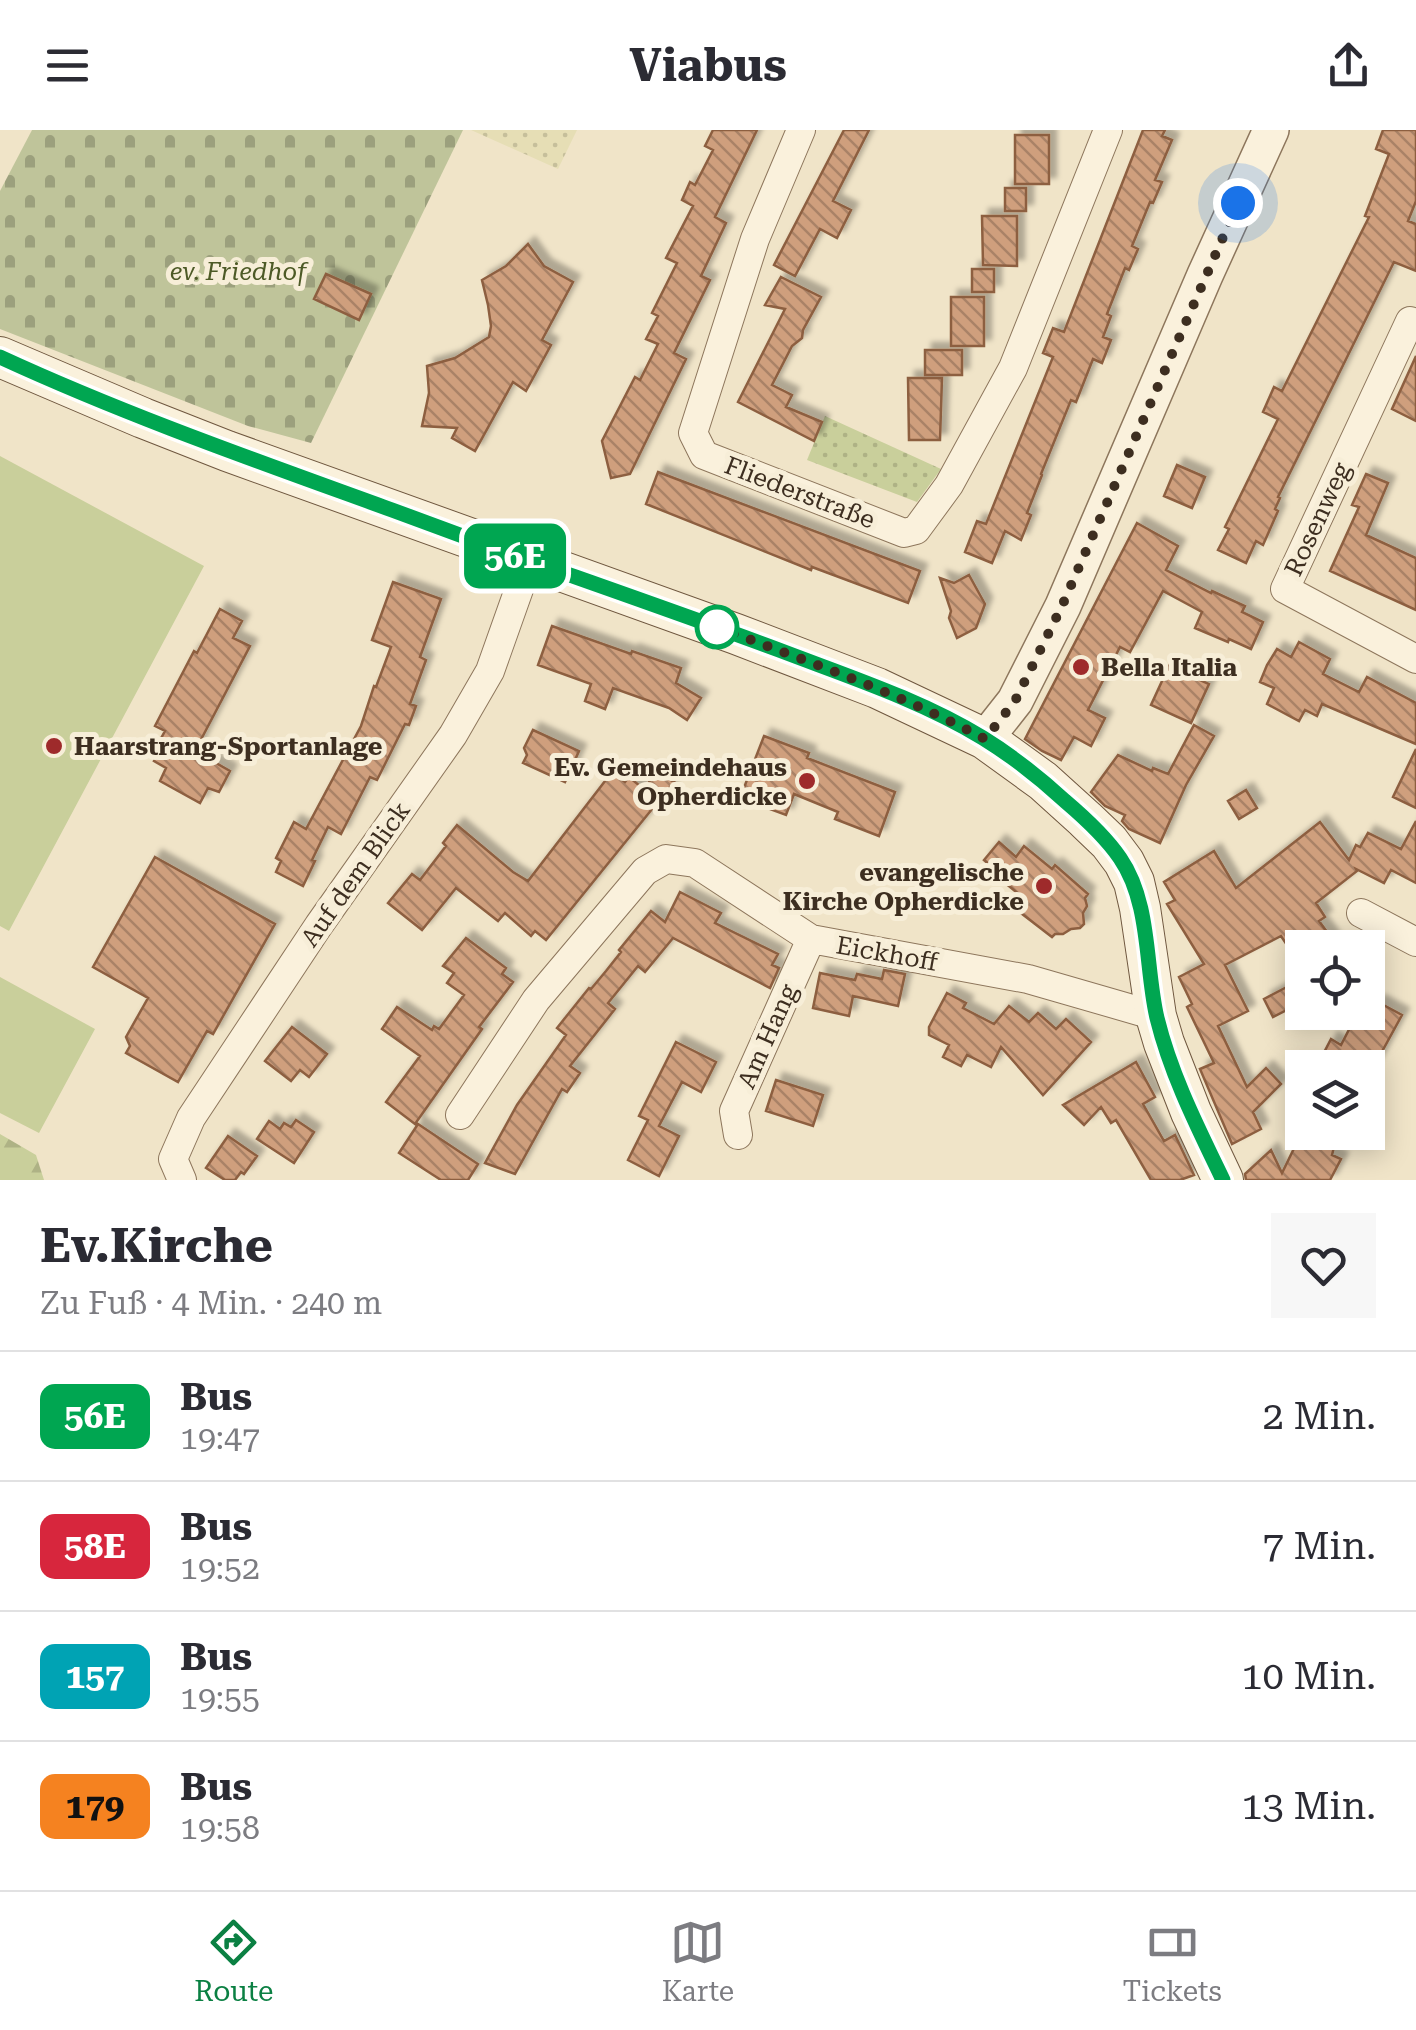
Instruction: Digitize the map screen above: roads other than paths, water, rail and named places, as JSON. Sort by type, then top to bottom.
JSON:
[{"type":"main road","points":[[0,357],[194,438],[877,688],[985,739],[1085,819],[1124,862],[1140,908],[1156,1016],[1175,1074],[1223,1180]]},
{"type":"street","name":"Fliederstraße","points":[[801,130],[755,239],[693,432],[704,455],[904,533],[916,530],[950,484],[1013,368],[1108,130]]},
{"type":"street","points":[[985,739],[1015,701],[1062,606],[1271,130]]},
{"type":"street","name":"Rosenweg","points":[[1416,323],[1410,321],[1388,364],[1285,589],[1416,658]]},
{"type":"street","name":"Auf dem Blick","points":[[182,1180],[173,1160],[191,1118],[318,925],[453,735],[490,671],[529,561]]},
{"type":"street","name":"Eickhoff","points":[[460,1116],[536,1000],[644,871],[666,859],[695,864],[811,939],[1028,979],[1156,1016]]},
{"type":"street","points":[[1361,913],[1416,942]]},
{"type":"street","name":"Am Hang","points":[[738,1135],[734,1111],[811,939]]},
{"type":"place","name":"Bella Italia","points":[[1081,667]]},
{"type":"place","name":"Haarstrang-Sportanlage","points":[[54,746]]},
{"type":"place","name":"Ev. Gemeindehaus Opherdicke","points":[[807,781]]},
{"type":"place","name":"evangelische Kirche Opherdicke","points":[[1044,886]]},
{"type":"park label","name":"ev. Friedhof","points":[[238,271]]}]
